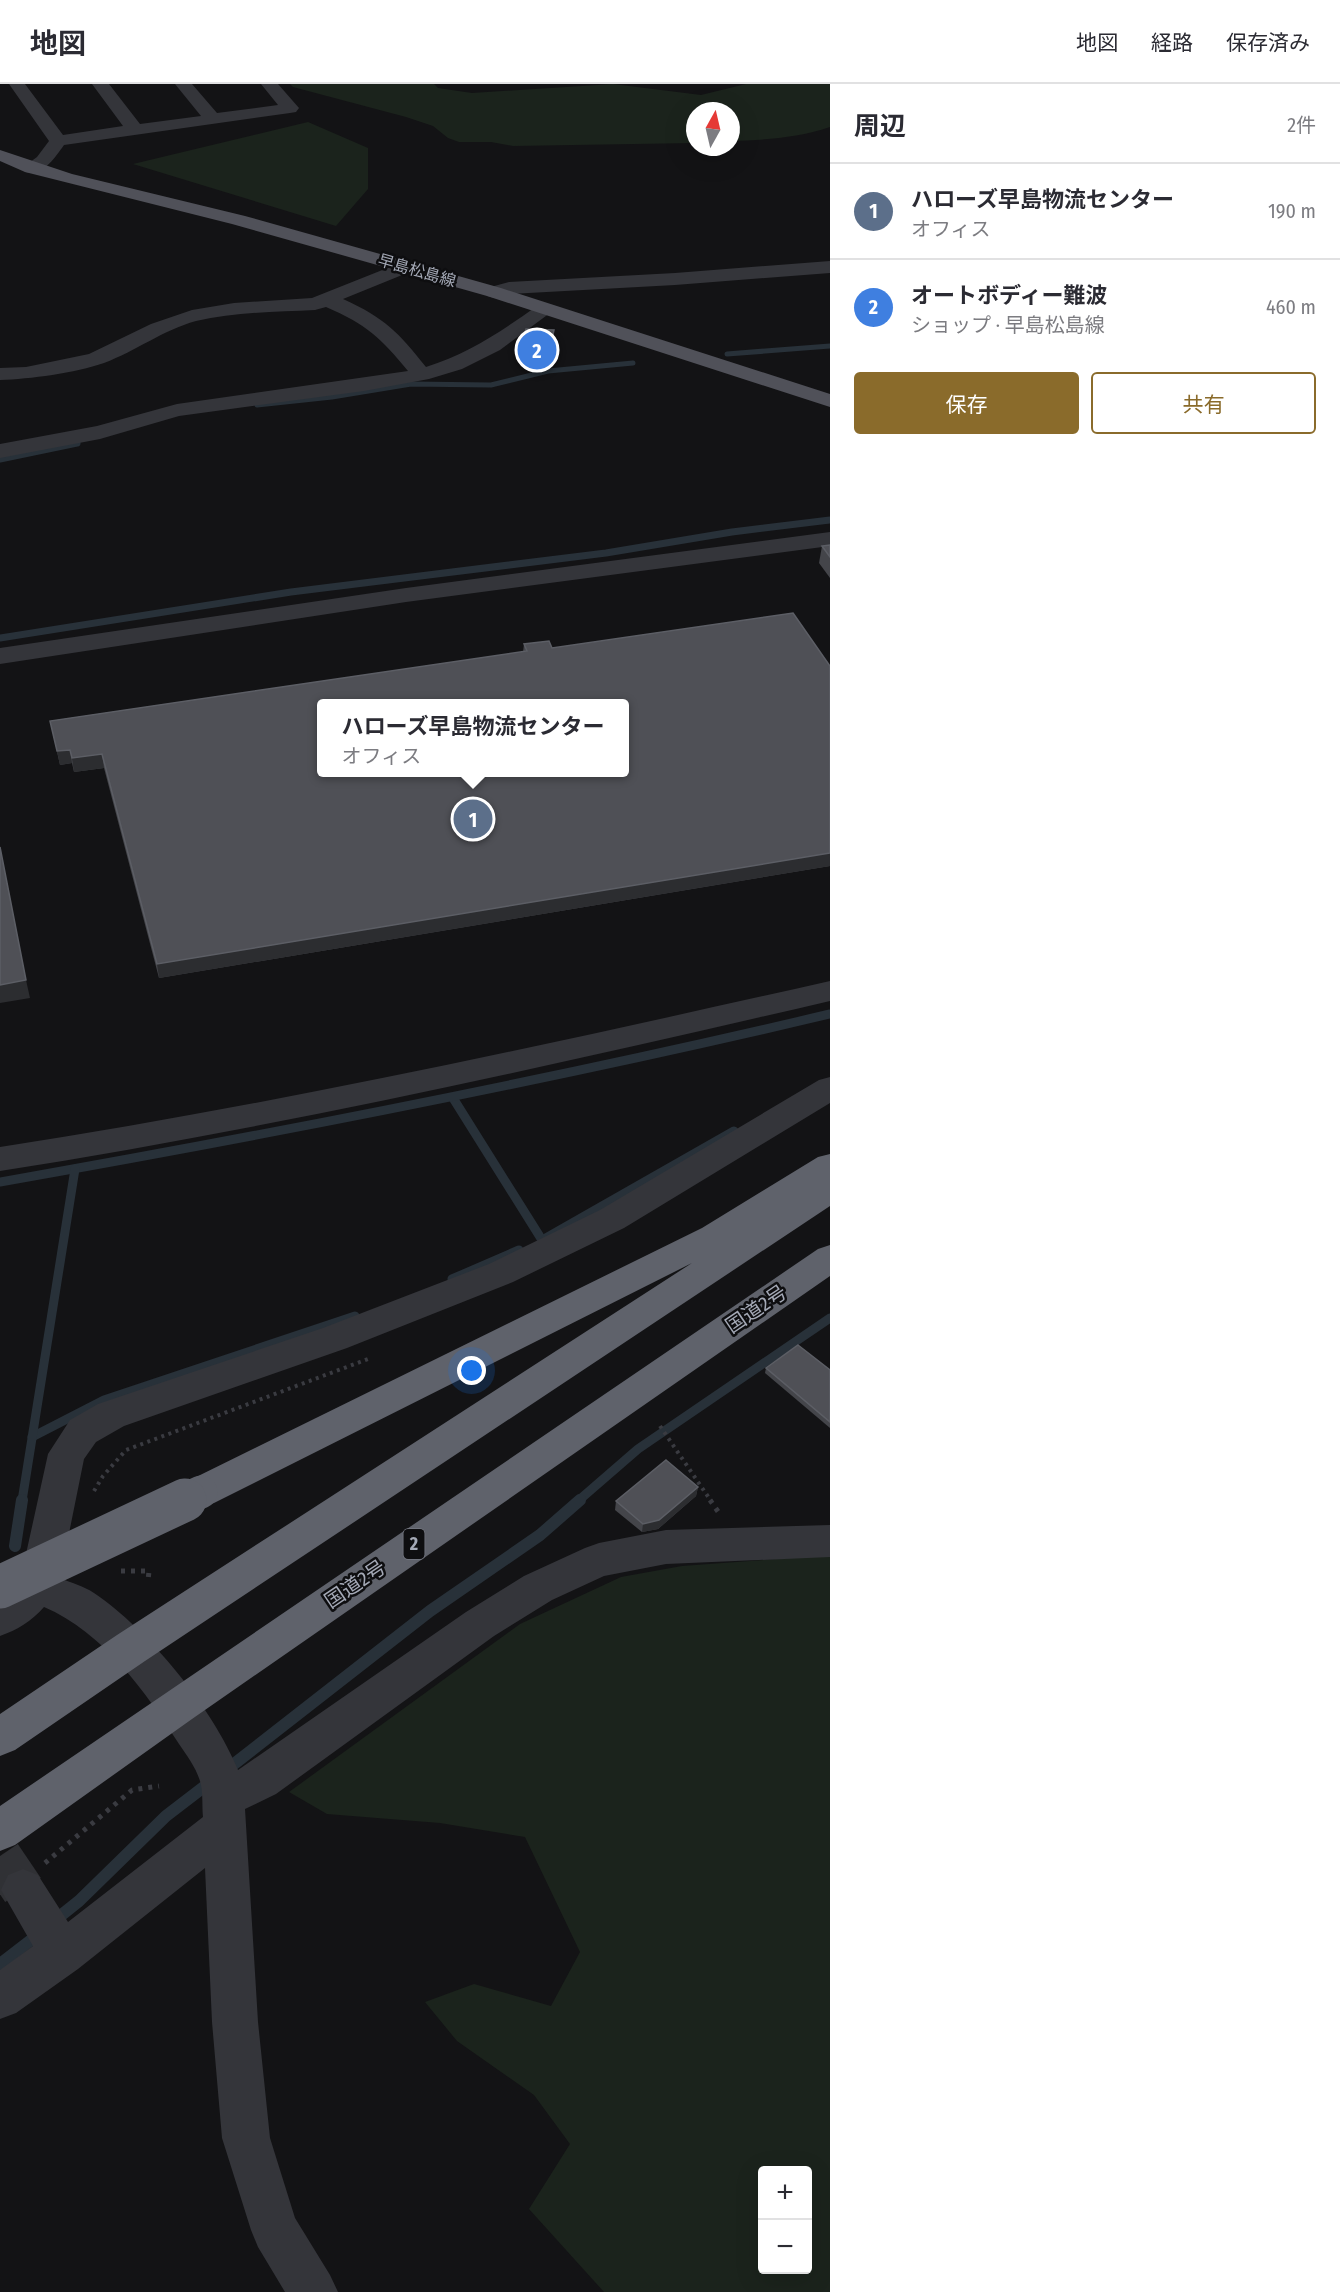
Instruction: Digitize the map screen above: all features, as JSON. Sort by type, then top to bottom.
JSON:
[{"type":"highway","points":[[0,1587],[201,1492],[714,1237],[830,1166]]},
{"type":"highway","points":[[0,1737],[131,1648],[830,1190]]},
{"type":"highway","name":"国道2号","points":[[0,1831],[177,1706],[830,1258]]},
{"type":"highway","points":[[0,1842],[54,1795]]},
{"type":"main road","name":"早島松島線","points":[[0,156],[31,168],[238,220],[494,292],[830,401]]},
{"type":"street","points":[[17,84],[58,141]]},
{"type":"street","points":[[100,84],[135,130]]},
{"type":"street","points":[[183,84],[213,119]]},
{"type":"street","points":[[31,168],[44,161],[58,141],[290,108],[269,84]]},
{"type":"street","points":[[0,374],[45,370],[95,358],[118,350],[158,328],[192,316],[234,309],[315,304],[405,267]]},
{"type":"street","points":[[494,292],[510,288],[675,279],[830,267]]},
{"type":"street","points":[[328,300],[362,315],[389,335],[422,375]]},
{"type":"street","points":[[0,452],[100,432],[177,410],[422,375],[455,365],[493,346],[544,310]]},
{"type":"street","points":[[0,656],[406,595],[830,539]]},
{"type":"street","points":[[0,1159],[83,1147],[458,1076],[830,991]]},
{"type":"street","points":[[0,1618],[22,1604],[39,1586],[66,1454],[83,1431],[111,1415],[335,1338],[501,1273],[612,1219],[830,1088]]},
{"type":"street","points":[[0,1997],[42,1914],[114,1915],[221,1792],[261,1780],[480,1624],[538,1588],[599,1560],[666,1547],[830,1541]]},
{"type":"street","points":[[0,1571],[79,1604],[131,1648],[177,1706],[221,1792],[235,2022],[246,2138],[275,2230],[313,2292]]},
{"type":"path","points":[[92,1495],[103,1476],[126,1450],[344,1369],[375,1355]]},
{"type":"path","points":[[660,1426],[739,1543]]},
{"type":"path","points":[[111,1567],[119,1571],[149,1571],[148,1581]]},
{"type":"path","points":[[42,1914],[132,1790],[159,1786]]},
{"type":"shaded area","points":[[290,84],[434,84],[438,88],[472,93],[613,84],[701,95],[746,84],[830,84],[830,127],[781,138],[740,141],[740,102],[686,102],[686,143],[513,146],[491,142],[459,142],[448,138],[433,126],[406,117],[293,87]]},
{"type":"shaded area","points":[[308,122],[368,148],[368,189],[336,226],[133,164]]},
{"type":"shaded area","points":[[830,1555],[830,2292],[604,2292],[529,2209],[570,2144],[534,2095],[457,2041],[425,2002],[474,1984],[551,2006],[580,1952],[525,1837],[440,1823],[327,1814],[289,1792],[520,1624],[621,1577],[682,1566]]},
{"type":"building","points":[[526,329],[554,330],[549,353],[521,352]]},
{"type":"building","points":[[830,545],[830,557],[822,546]]},
{"type":"building","points":[[793,613],[830,666],[830,853],[157,964],[102,754],[72,758],[70,750],[57,751],[50,721],[527,651],[524,644],[549,641],[552,648]]},
{"type":"building","points":[[0,847],[26,980],[0,985]]},
{"type":"building","points":[[798,1345],[830,1370],[830,1422],[766,1368]]},
{"type":"building","points":[[666,1460],[698,1487],[659,1520],[643,1524],[616,1501]]},
{"type":"waterway","points":[[727,354],[830,346]]},
{"type":"waterway","points":[[257,405],[332,397],[411,384],[491,385],[548,371],[633,363]]},
{"type":"waterway","points":[[0,459],[77,443]]},
{"type":"waterway","points":[[0,638],[291,592],[606,553],[732,532],[830,520]]},
{"type":"waterway","points":[[0,1182],[416,1104],[623,1061],[830,1014]]},
{"type":"waterway","points":[[453,1098],[542,1240]]},
{"type":"waterway","points":[[546,1238],[734,1131]]},
{"type":"waterway","points":[[32,1437],[75,1169]]},
{"type":"waterway","points":[[452,1279],[519,1250]]},
{"type":"waterway","points":[[32,1437],[104,1400],[355,1316]]},
{"type":"waterway","points":[[578,1501],[638,1449],[830,1318]]},
{"type":"waterway","points":[[22,1501],[32,1437]]},
{"type":"waterway","points":[[15,1546],[22,1500]]},
{"type":"waterway","points":[[225,1771],[430,1611],[540,1535],[580,1500]]},
{"type":"waterway","points":[[54,1921],[79,1901],[166,1816],[209,1783]]},
{"type":"waterway","points":[[0,1964],[39,1934]]},
{"type":"tunnel","points":[[0,1856],[23,1890]]},
{"type":"place","name":"オートボディー難波","points":[[537,350]]},
{"type":"place","name":"ハローズ早島物流センター","points":[[473,819]]}]
